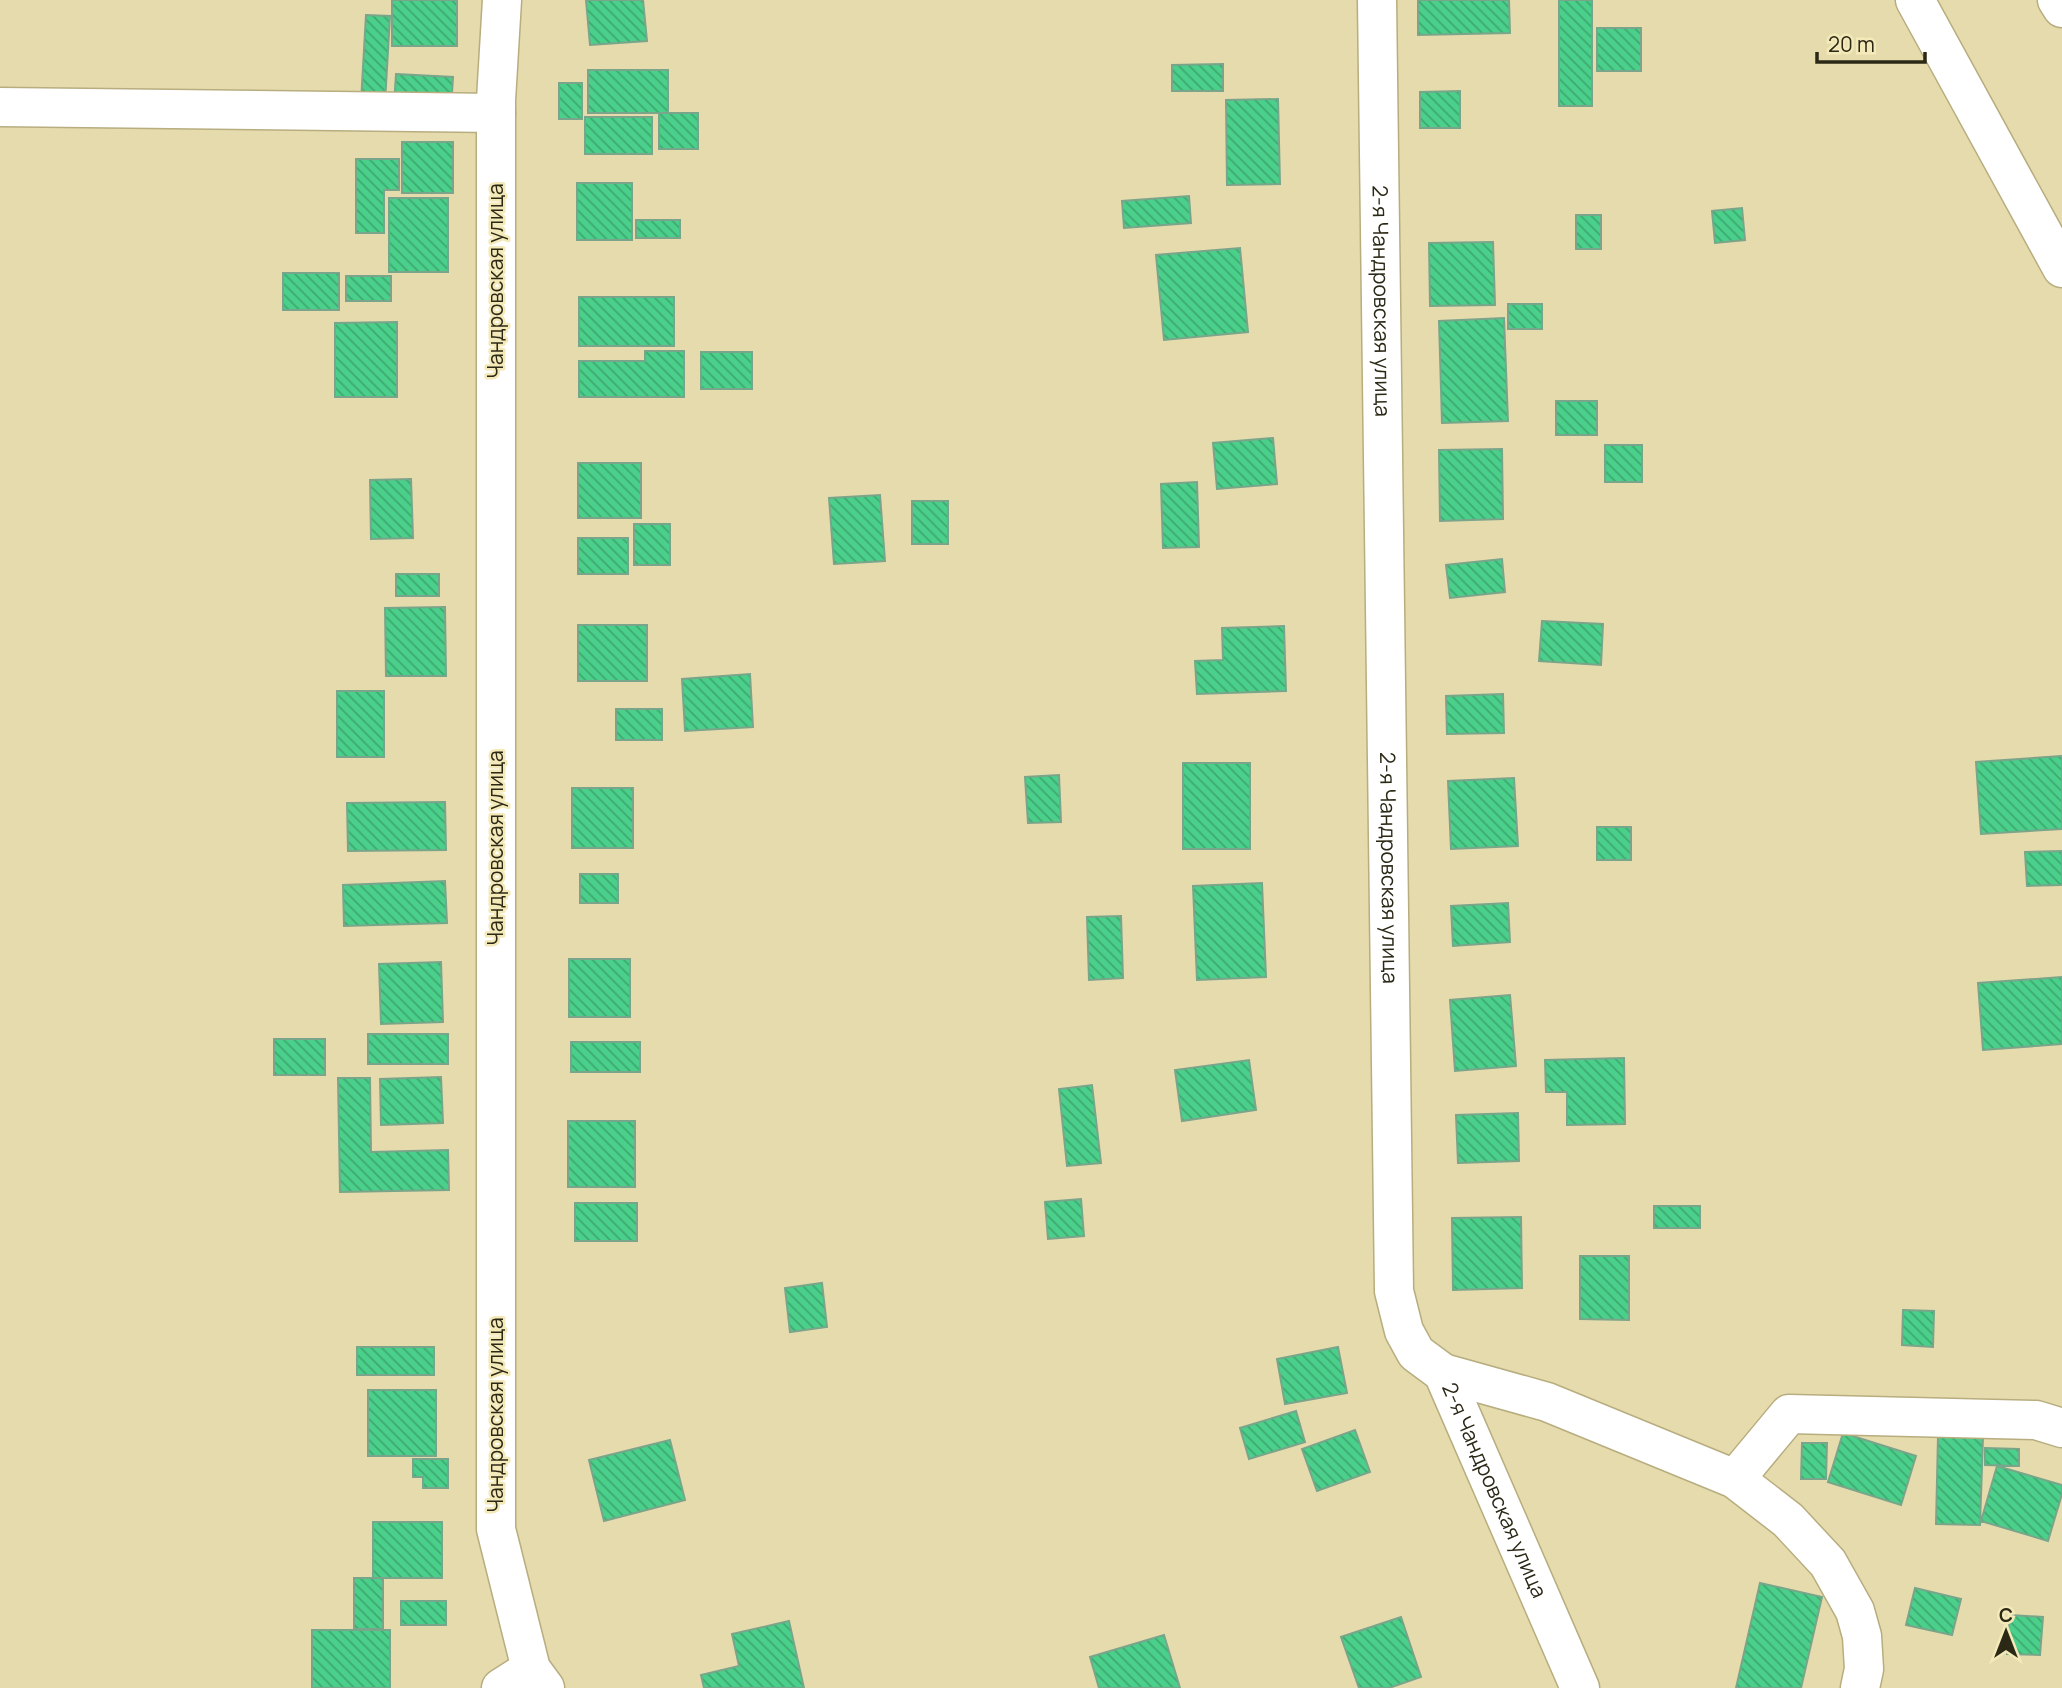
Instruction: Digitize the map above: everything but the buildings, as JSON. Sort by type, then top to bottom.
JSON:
[{"type":"street","name":"Чандровская улица","points":[[502,0],[496,113],[496,1530],[526,1682]]},
{"type":"street","name":"2-я Чандровская улица","points":[[1377,0],[1394,1291],[1404,1331],[1416,1353],[1443,1373],[1580,1688]]},
{"type":"street","points":[[1915,0],[2062,268]]},
{"type":"street","points":[[2057,0],[2062,8]]},
{"type":"street","points":[[0,107],[496,113]]},
{"type":"street","points":[[1443,1373],[1547,1402],[1735,1479],[1788,1520],[1828,1563],[1855,1611],[1863,1636],[1864,1669],[1860,1688]]},
{"type":"street","points":[[1735,1479],[1789,1414],[2036,1420],[2062,1428]]}]
